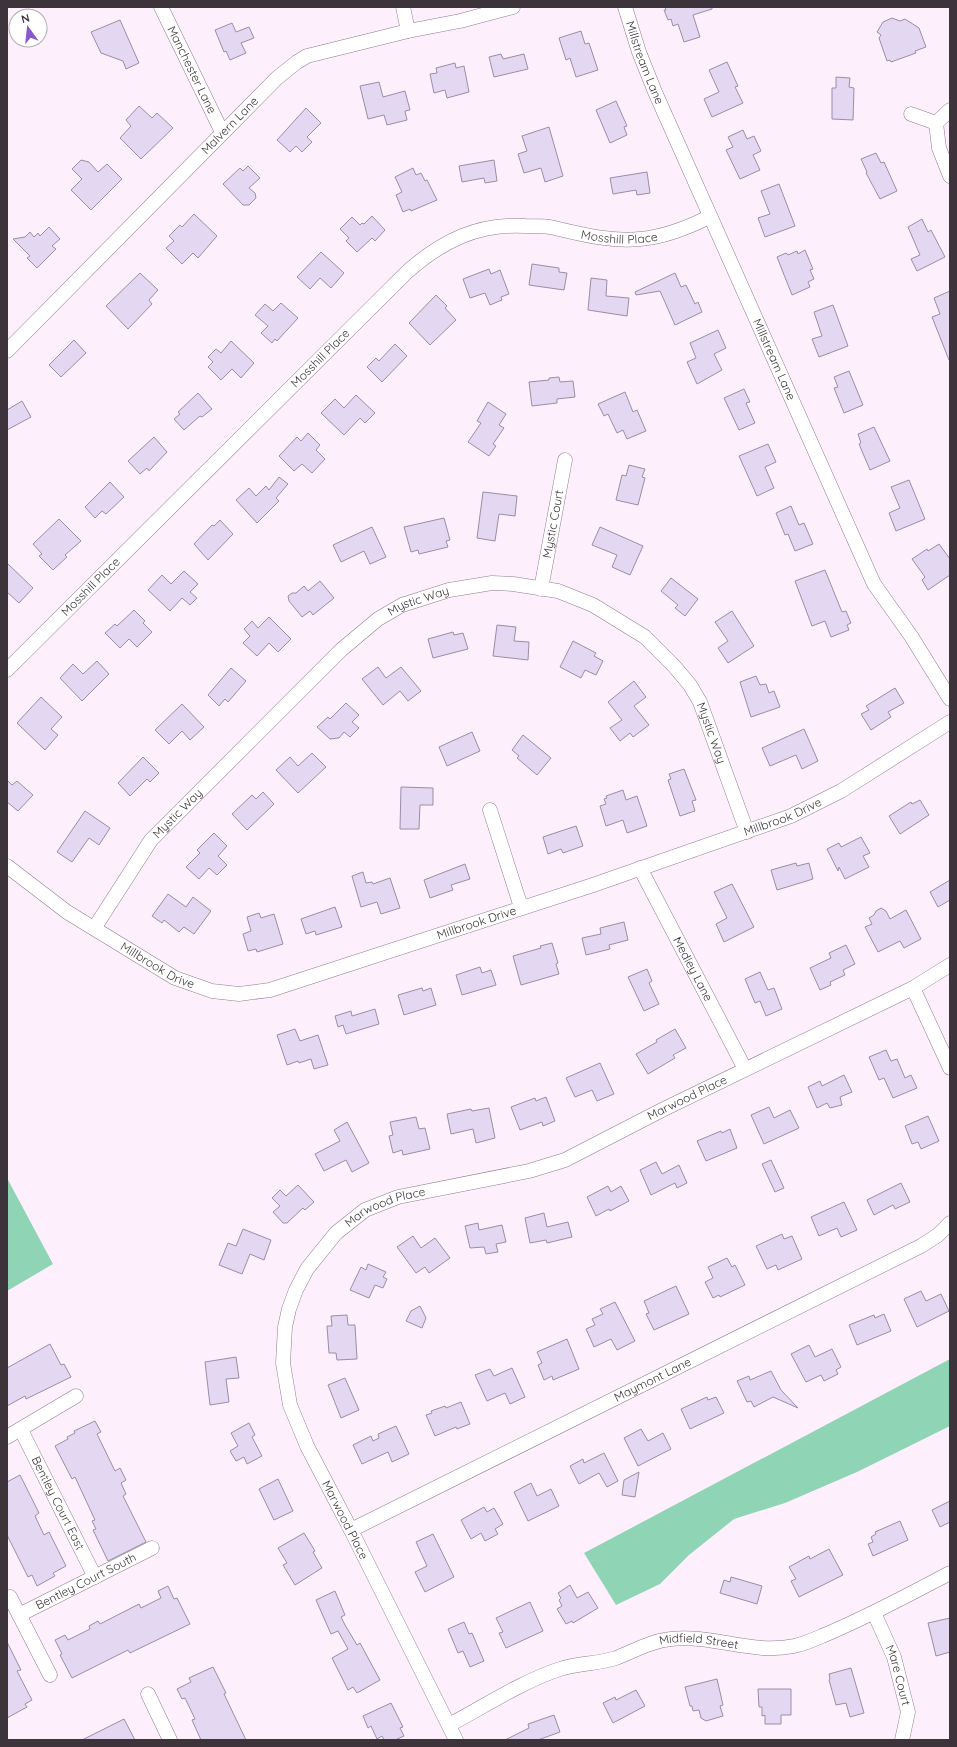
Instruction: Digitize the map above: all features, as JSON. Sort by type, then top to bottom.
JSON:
[{"type":"street","name":"Manchester Lane","points":[[161,7],[222,132]]},
{"type":"street","points":[[403,7],[408,31]]},
{"type":"street","name":"Malvern Lane","points":[[7,351],[222,132],[277,78],[297,62],[307,56],[408,31],[460,21],[513,7]]},
{"type":"street","name":"Millstream Lane","points":[[624,7],[639,52],[655,92],[709,217],[874,584],[911,636],[950,699]]},
{"type":"street","points":[[936,123],[950,110]]},
{"type":"street","points":[[911,114],[936,123]]},
{"type":"street","points":[[936,123],[939,148],[950,176]]},
{"type":"street","name":"Mosshill Place","points":[[10,660],[408,272],[425,256],[440,246],[466,234],[487,228],[507,225],[548,227],[600,238],[640,239],[674,233],[689,228],[709,217]]},
{"type":"street","name":"Mystic Court","points":[[541,588],[565,460]]},
{"type":"street","name":"Mystic Way","points":[[94,927],[151,840],[341,650],[378,619],[402,605],[449,590],[492,583],[558,591],[593,605],[645,637],[674,666],[690,686],[700,702],[746,832]]},
{"type":"street","name":"Millbrook Drive","points":[[7,866],[67,912],[94,927],[175,978],[212,991],[239,994],[270,990],[640,868],[791,816],[841,791],[950,722]]},
{"type":"street","points":[[490,810],[521,907]]},
{"type":"street","name":"Medley Lane","points":[[640,868],[745,1069]]},
{"type":"street","name":"Marwood Place","points":[[456,1740],[351,1530],[306,1446],[290,1404],[283,1363],[285,1326],[296,1290],[307,1269],[336,1233],[370,1207],[398,1197],[529,1171],[566,1160],[662,1110],[913,988],[950,965]]},
{"type":"street","points":[[913,988],[950,1068]]},
{"type":"street","name":"Maymont Lane","points":[[351,1530],[921,1246],[938,1235],[950,1223]]},
{"type":"street","points":[[7,1437],[76,1396]]},
{"type":"street","name":"Bentley Court East","points":[[21,1430],[95,1577]]},
{"type":"street","name":"Bentley Court South","points":[[19,1615],[152,1548]]},
{"type":"street","name":"Midfield Street","points":[[449,1725],[528,1683],[558,1670],[616,1658],[653,1643],[669,1639],[697,1638],[758,1648],[793,1647],[807,1643],[838,1631],[950,1573]]},
{"type":"street","points":[[10,1597],[50,1676]]},
{"type":"street","name":"Mare Court","points":[[874,1613],[894,1657],[908,1712],[902,1740]]},
{"type":"street","points":[[148,1694],[170,1740]]},
{"type":"green space","points":[[7,1178],[53,1264],[7,1291]]},
{"type":"green space","points":[[950,1359],[950,1426],[857,1472],[785,1503],[734,1519],[689,1555],[660,1584],[616,1605],[584,1553]]},
{"type":"building","points":[[665,7],[712,7],[712,9],[693,15],[700,37],[684,42],[678,24],[673,26],[671,19],[668,20],[664,10],[666,10]]},
{"type":"building","points":[[892,18],[900,21],[905,19],[919,28],[926,47],[915,51],[916,53],[891,62],[890,60],[887,61],[879,38],[881,35],[877,32],[883,22]]},
{"type":"building","points":[[120,20],[139,63],[126,69],[123,61],[101,53],[91,32]]},
{"type":"building","points":[[232,23],[236,32],[249,27],[254,38],[241,43],[246,53],[230,60],[226,51],[224,52],[215,30]]},
{"type":"building","points":[[581,31],[585,44],[589,43],[598,70],[576,77],[570,58],[566,60],[559,38]]},
{"type":"building","points":[[501,54],[503,59],[524,54],[528,69],[494,77],[489,57]]},
{"type":"building","points":[[727,62],[738,86],[735,87],[743,103],[712,117],[704,99],[719,92],[709,70]]},
{"type":"building","points":[[455,63],[456,68],[464,66],[469,92],[447,98],[445,90],[434,93],[430,74],[437,73],[436,68]]},
{"type":"building","points":[[836,77],[850,78],[849,87],[854,88],[853,120],[832,119],[832,88],[836,88]]},
{"type":"building","points":[[379,82],[383,97],[405,91],[410,110],[405,111],[407,120],[387,125],[384,115],[368,119],[360,86]]},
{"type":"building","points":[[616,101],[627,126],[624,127],[627,135],[610,143],[596,110]]},
{"type":"building","points":[[139,106],[152,118],[157,113],[173,128],[141,159],[120,138],[131,126],[126,120]]},
{"type":"building","points":[[306,108],[321,123],[307,137],[312,142],[302,152],[296,146],[290,152],[277,140]]},
{"type":"building","points":[[549,127],[563,176],[545,182],[541,168],[524,173],[518,154],[527,151],[522,136]]},
{"type":"building","points":[[743,130],[747,139],[754,136],[761,151],[753,155],[760,170],[740,179],[726,150],[733,147],[728,137]]},
{"type":"building","points":[[876,153],[881,163],[884,162],[897,191],[880,199],[866,173],[867,172],[861,159]]},
{"type":"building","points":[[81,160],[89,162],[98,172],[107,164],[122,179],[91,210],[71,190],[82,179],[72,169]]},
{"type":"building","points":[[494,160],[497,181],[485,183],[484,178],[462,182],[459,166]]},
{"type":"building","points":[[248,166],[260,178],[249,188],[255,193],[256,198],[249,205],[243,205],[223,184],[240,168],[243,171]]},
{"type":"building","points":[[413,168],[416,175],[421,173],[425,181],[427,180],[437,200],[411,211],[410,209],[403,212],[396,195],[402,192],[395,177]]},
{"type":"building","points":[[647,172],[650,193],[637,195],[636,190],[613,194],[610,178]]},
{"type":"building","points":[[779,184],[795,226],[765,237],[758,218],[770,214],[761,191]]},
{"type":"building","points":[[194,214],[217,236],[198,258],[193,253],[182,264],[166,248],[174,241],[169,236],[180,225],[182,227]]},
{"type":"building","points":[[372,216],[385,230],[375,241],[372,238],[357,252],[346,241],[349,238],[340,229],[352,217],[360,225],[362,223],[364,224]]},
{"type":"building","points":[[922,219],[928,232],[931,230],[945,257],[917,271],[911,259],[920,255],[908,227]]},
{"type":"building","points":[[49,227],[60,239],[52,246],[56,249],[37,268],[27,258],[30,256],[13,239],[25,237],[30,232],[34,237],[38,233],[40,236]]},
{"type":"building","points":[[805,250],[813,269],[810,270],[814,279],[808,282],[810,287],[792,295],[777,257],[786,253],[788,255],[797,251],[798,254]]},
{"type":"building","points":[[321,252],[344,273],[331,288],[320,278],[310,289],[297,277]]},
{"type":"building","points":[[532,264],[559,268],[559,272],[567,273],[564,290],[529,285]]},
{"type":"building","points":[[489,269],[491,274],[500,270],[509,294],[501,297],[502,300],[490,305],[485,293],[470,298],[463,279]]},
{"type":"building","points":[[140,273],[158,290],[149,300],[152,304],[128,329],[106,306]]},
{"type":"building","points":[[675,273],[681,287],[686,285],[695,304],[698,302],[702,312],[675,325],[660,291],[636,295],[635,292]]},
{"type":"building","points":[[591,278],[607,280],[606,296],[629,298],[627,316],[588,310]]},
{"type":"building","points":[[950,291],[949,360],[932,317],[940,314],[934,298]]},
{"type":"building","points":[[436,295],[447,306],[445,308],[456,320],[430,345],[409,323]]},
{"type":"building","points":[[281,303],[298,318],[277,341],[275,339],[272,343],[261,333],[268,326],[255,315],[265,304],[273,311]]},
{"type":"building","points":[[833,305],[848,346],[819,357],[812,339],[822,336],[814,312]]},
{"type":"building","points":[[718,330],[726,348],[714,354],[722,370],[697,384],[687,362],[696,358],[690,343]]},
{"type":"building","points":[[74,340],[86,353],[61,377],[49,365]]},
{"type":"building","points":[[231,341],[254,363],[241,378],[232,369],[221,380],[208,367],[213,362],[208,357],[216,349],[221,353]]},
{"type":"building","points":[[395,344],[407,356],[382,382],[367,367],[376,358],[379,361]]},
{"type":"building","points":[[849,371],[863,405],[844,413],[834,388],[838,387],[834,377]]},
{"type":"building","points":[[559,377],[560,382],[573,381],[575,397],[557,399],[557,403],[532,406],[529,382],[549,380],[549,378]]},
{"type":"building","points":[[744,389],[750,402],[746,403],[755,423],[739,430],[724,398]]},
{"type":"building","points":[[625,392],[633,412],[637,410],[646,431],[627,439],[623,430],[617,433],[608,414],[604,416],[598,404]]},
{"type":"building","points":[[198,393],[212,409],[202,417],[200,416],[184,430],[174,419],[180,414],[178,412]]},
{"type":"building","points":[[356,395],[375,413],[365,423],[360,418],[344,435],[321,413],[335,399],[344,408]]},
{"type":"building","points":[[22,401],[31,417],[7,430],[7,410]]},
{"type":"building","points":[[488,402],[506,414],[499,425],[504,428],[493,444],[496,446],[489,456],[468,442],[481,423],[477,421]]},
{"type":"building","points":[[874,427],[890,461],[870,470],[859,444],[861,443],[858,434]]},
{"type":"building","points":[[308,433],[320,445],[316,450],[325,459],[312,473],[302,464],[294,471],[279,456],[297,437],[301,441]]},
{"type":"building","points":[[154,437],[167,452],[149,471],[147,468],[140,474],[128,461]]},
{"type":"building","points":[[768,444],[776,462],[765,467],[774,488],[757,496],[739,456]]},
{"type":"building","points":[[629,465],[645,469],[642,477],[645,478],[638,505],[616,500],[622,475],[626,476]]},
{"type":"building","points":[[279,477],[288,484],[276,498],[279,501],[257,523],[236,500],[249,488],[256,496],[266,486],[269,490]]},
{"type":"building","points":[[909,480],[925,519],[896,531],[889,513],[900,508],[891,487]]},
{"type":"building","points":[[110,482],[124,497],[106,514],[102,511],[95,518],[85,507]]},
{"type":"building","points":[[483,492],[517,496],[515,516],[499,514],[495,541],[477,538]]},
{"type":"building","points":[[791,506],[799,525],[804,523],[813,544],[795,551],[788,534],[785,535],[776,513]]},
{"type":"building","points":[[444,518],[450,540],[446,541],[448,547],[419,554],[418,550],[411,552],[404,527]]},
{"type":"building","points":[[59,519],[81,541],[65,555],[67,557],[53,570],[39,556],[42,554],[33,544]]},
{"type":"building","points":[[220,520],[233,534],[208,560],[194,544],[212,525],[214,526]]},
{"type":"building","points":[[372,527],[386,557],[370,564],[364,551],[341,562],[333,545]]},
{"type":"building","points":[[600,527],[643,546],[630,575],[612,567],[617,555],[592,545]]},
{"type":"building","points":[[939,544],[950,559],[950,575],[928,590],[922,580],[925,577],[912,559],[927,549],[928,551]]},
{"type":"building","points":[[7,563],[33,588],[19,603],[7,592]]},
{"type":"building","points":[[825,570],[842,612],[846,611],[851,623],[847,625],[849,630],[831,637],[825,621],[812,626],[795,581]]},
{"type":"building","points":[[184,571],[198,584],[190,592],[197,598],[190,605],[182,598],[170,611],[148,590],[162,575],[171,584]]},
{"type":"building","points":[[671,578],[698,599],[685,616],[675,608],[678,605],[661,591]]},
{"type":"building","points":[[320,581],[334,598],[313,615],[310,611],[302,617],[289,601],[288,596],[292,593],[296,593],[304,586],[308,591]]},
{"type":"building","points":[[134,610],[145,621],[143,623],[152,632],[137,647],[129,639],[120,648],[105,633],[115,624],[117,626]]},
{"type":"building","points":[[732,611],[754,646],[728,663],[718,648],[728,641],[715,622]]},
{"type":"building","points":[[269,617],[291,639],[278,652],[269,643],[257,656],[243,643],[250,636],[244,629],[252,621],[258,628]]},
{"type":"building","points":[[497,625],[516,627],[514,641],[529,642],[528,660],[493,656]]},
{"type":"building","points":[[453,632],[454,635],[463,633],[468,649],[433,658],[428,639]]},
{"type":"building","points":[[573,641],[596,653],[594,656],[603,661],[596,675],[585,670],[581,678],[560,667]]},
{"type":"building","points":[[97,661],[109,674],[82,701],[60,678],[73,664],[83,674]]},
{"type":"building","points":[[378,667],[386,678],[401,667],[421,691],[408,701],[400,691],[383,705],[362,679]]},
{"type":"building","points":[[231,668],[246,681],[228,702],[225,699],[219,706],[208,695]]},
{"type":"building","points":[[756,676],[760,685],[766,684],[769,693],[774,691],[780,707],[751,717],[740,682]]},
{"type":"building","points":[[634,681],[646,697],[634,706],[649,725],[633,737],[630,733],[620,741],[610,728],[622,720],[608,702]]},
{"type":"building","points":[[895,688],[904,703],[888,712],[891,717],[871,730],[861,714],[869,710],[866,706]]},
{"type":"building","points":[[41,697],[62,717],[51,729],[58,735],[45,750],[17,723]]},
{"type":"building","points":[[346,703],[359,715],[352,722],[359,728],[350,737],[344,732],[339,738],[330,739],[317,727],[328,717],[330,719]]},
{"type":"building","points":[[182,704],[204,727],[190,740],[182,731],[169,744],[155,730]]},
{"type":"building","points":[[804,729],[818,761],[802,769],[796,755],[770,766],[762,748]]},
{"type":"building","points":[[472,732],[480,751],[447,766],[439,747]]},
{"type":"building","points":[[523,735],[551,758],[537,775],[517,758],[519,756],[512,750]]},
{"type":"building","points":[[312,753],[326,767],[298,793],[276,770],[290,757],[298,766]]},
{"type":"building","points":[[143,757],[159,773],[150,782],[147,779],[130,796],[118,783]]},
{"type":"building","points":[[684,769],[696,800],[692,801],[695,811],[680,816],[668,780],[671,779],[669,774]]},
{"type":"building","points":[[7,780],[12,785],[17,781],[33,795],[18,811],[7,802]]},
{"type":"building","points":[[401,787],[433,788],[433,805],[420,805],[419,829],[400,829]]},
{"type":"building","points":[[623,790],[626,800],[637,796],[647,826],[627,833],[623,820],[606,826],[600,806],[606,804],[604,799],[607,798],[606,796]]},
{"type":"building","points":[[263,792],[274,804],[247,830],[232,814],[252,795],[256,799]]},
{"type":"building","points":[[920,800],[929,815],[900,834],[889,816],[911,802],[912,804]]},
{"type":"building","points":[[85,811],[110,828],[99,845],[89,838],[72,862],[57,852]]},
{"type":"building","points":[[576,826],[583,846],[563,853],[561,849],[548,854],[543,837]]},
{"type":"building","points":[[214,833],[227,846],[218,856],[227,865],[217,875],[209,868],[199,879],[186,867],[200,853],[197,850]]},
{"type":"building","points":[[861,837],[870,853],[863,856],[869,867],[845,879],[839,867],[838,871],[827,849],[839,843],[841,847]]},
{"type":"building","points":[[796,863],[797,866],[809,863],[813,879],[777,890],[771,870]]},
{"type":"building","points":[[465,864],[470,879],[451,885],[453,890],[430,898],[424,880]]},
{"type":"building","points":[[363,872],[366,883],[372,882],[373,884],[390,878],[400,908],[381,914],[377,902],[361,907],[352,876]]},
{"type":"building","points":[[950,880],[950,900],[938,907],[930,892]]},
{"type":"building","points":[[732,884],[754,927],[724,942],[716,924],[727,918],[714,892]]},
{"type":"building","points":[[168,894],[186,907],[193,897],[211,911],[194,934],[184,927],[179,932],[164,920],[162,923],[152,916]]},
{"type":"building","points":[[335,907],[342,927],[316,935],[315,931],[306,934],[301,919]]},
{"type":"building","points":[[881,908],[886,911],[890,919],[906,910],[921,939],[904,948],[900,941],[878,952],[865,927],[872,924],[869,918]]},
{"type":"building","points":[[259,913],[261,918],[274,914],[283,944],[257,952],[256,949],[248,951],[243,934],[251,931],[247,917]]},
{"type":"building","points":[[624,922],[628,940],[609,945],[610,949],[586,955],[582,938],[601,934],[600,928]]},
{"type":"building","points":[[552,943],[558,963],[556,964],[559,974],[521,985],[513,956],[541,948],[540,946]]},
{"type":"building","points":[[846,945],[855,964],[843,970],[845,975],[830,982],[831,985],[820,990],[810,968],[831,958],[829,953]]},
{"type":"building","points":[[480,967],[482,973],[491,970],[496,985],[462,995],[456,975]]},
{"type":"building","points":[[647,969],[652,981],[649,983],[659,1004],[644,1011],[628,977]]},
{"type":"building","points":[[760,972],[768,990],[774,988],[782,1009],[766,1016],[760,1001],[755,1003],[745,979]]},
{"type":"building","points":[[422,988],[423,991],[431,988],[436,1005],[404,1015],[398,995]]},
{"type":"building","points":[[375,1009],[379,1024],[346,1034],[343,1025],[338,1027],[335,1016],[351,1011],[352,1016]]},
{"type":"building","points":[[295,1029],[300,1041],[318,1035],[328,1065],[314,1069],[311,1059],[299,1063],[298,1061],[287,1065],[277,1035]]},
{"type":"building","points":[[675,1029],[686,1048],[673,1055],[675,1058],[648,1074],[636,1054],[657,1042],[656,1040]]},
{"type":"building","points":[[886,1050],[891,1061],[897,1059],[905,1078],[911,1075],[917,1088],[893,1098],[884,1078],[879,1080],[869,1057]]},
{"type":"building","points":[[600,1063],[614,1094],[597,1101],[592,1090],[575,1097],[566,1078]]},
{"type":"building","points":[[844,1075],[852,1092],[840,1097],[842,1105],[830,1108],[827,1103],[817,1108],[808,1087],[820,1081],[822,1086]]},
{"type":"building","points":[[546,1097],[555,1121],[543,1126],[542,1122],[520,1130],[511,1107],[535,1098],[536,1101]]},
{"type":"building","points":[[769,1107],[774,1118],[790,1110],[799,1128],[764,1144],[751,1115]]},
{"type":"building","points":[[489,1108],[495,1138],[476,1143],[473,1129],[451,1134],[447,1114],[471,1109],[472,1111]]},
{"type":"building","points":[[928,1116],[939,1141],[921,1149],[918,1142],[912,1144],[905,1126]]},
{"type":"building","points":[[416,1117],[419,1129],[425,1128],[430,1149],[403,1155],[402,1150],[393,1153],[389,1136],[393,1135],[390,1122]]},
{"type":"building","points":[[347,1122],[369,1163],[352,1172],[346,1160],[324,1171],[315,1154],[340,1141],[334,1130]]},
{"type":"building","points":[[730,1129],[737,1148],[706,1161],[697,1141]]},
{"type":"building","points":[[771,1160],[784,1188],[775,1192],[762,1164]]},
{"type":"building","points":[[656,1162],[662,1174],[679,1165],[687,1183],[677,1188],[675,1183],[651,1195],[640,1170]]},
{"type":"building","points":[[901,1183],[910,1202],[895,1209],[893,1205],[874,1215],[867,1200]]},
{"type":"building","points":[[298,1185],[314,1202],[305,1210],[303,1208],[287,1223],[283,1223],[273,1212],[280,1206],[272,1198],[280,1190],[286,1196]]},
{"type":"building","points":[[608,1186],[611,1192],[621,1186],[629,1201],[610,1211],[609,1209],[596,1216],[587,1197]]},
{"type":"building","points":[[844,1202],[857,1230],[841,1237],[837,1228],[819,1236],[811,1217]]},
{"type":"building","points":[[544,1213],[547,1227],[568,1222],[572,1237],[547,1243],[546,1240],[530,1243],[525,1218]]},
{"type":"building","points":[[478,1223],[479,1230],[502,1225],[506,1242],[496,1244],[498,1252],[486,1254],[484,1247],[470,1248],[465,1226]]},
{"type":"building","points":[[243,1229],[271,1240],[264,1260],[250,1254],[242,1274],[219,1265],[228,1243],[236,1246]]},
{"type":"building","points":[[782,1234],[784,1239],[792,1236],[802,1259],[778,1270],[776,1265],[767,1269],[756,1246]]},
{"type":"building","points":[[413,1236],[421,1248],[435,1238],[450,1258],[429,1273],[425,1267],[416,1273],[397,1247]]},
{"type":"building","points":[[727,1258],[732,1267],[735,1265],[745,1285],[720,1297],[719,1295],[713,1298],[705,1282],[713,1278],[708,1267]]},
{"type":"building","points":[[368,1264],[386,1272],[383,1277],[387,1279],[383,1288],[375,1285],[369,1298],[350,1290],[361,1267],[366,1270]]},
{"type":"building","points":[[676,1286],[689,1314],[654,1330],[646,1314],[649,1313],[644,1301]]},
{"type":"building","points":[[921,1291],[926,1301],[941,1294],[949,1311],[917,1327],[904,1299]]},
{"type":"building","points":[[615,1302],[635,1341],[617,1350],[611,1339],[594,1347],[586,1329],[595,1325],[592,1319],[603,1314],[600,1309]]},
{"type":"building","points":[[420,1306],[426,1318],[422,1328],[406,1321],[411,1311]]},
{"type":"building","points":[[884,1314],[891,1331],[857,1345],[849,1325],[874,1315],[875,1318]]},
{"type":"building","points":[[347,1315],[348,1325],[355,1325],[357,1359],[337,1360],[336,1353],[329,1353],[327,1326],[332,1326],[331,1316]]},
{"type":"building","points":[[567,1339],[579,1369],[553,1380],[552,1376],[544,1380],[538,1365],[542,1363],[537,1352]]},
{"type":"building","points":[[50,1344],[61,1365],[64,1364],[71,1377],[26,1399],[25,1396],[7,1406],[7,1368]]},
{"type":"building","points":[[809,1345],[815,1357],[832,1349],[841,1367],[836,1370],[838,1374],[824,1381],[821,1375],[806,1382],[791,1354]]},
{"type":"building","points":[[236,1357],[239,1378],[226,1379],[229,1402],[210,1405],[205,1362]]},
{"type":"building","points":[[512,1368],[525,1397],[510,1404],[505,1393],[487,1401],[475,1375],[490,1369],[494,1376]]},
{"type":"building","points":[[771,1371],[781,1390],[798,1408],[773,1397],[754,1407],[751,1401],[747,1402],[737,1381],[749,1376],[750,1380]]},
{"type":"building","points":[[345,1378],[359,1410],[341,1418],[328,1385]]},
{"type":"building","points":[[707,1397],[708,1400],[716,1397],[724,1413],[690,1429],[681,1409]]},
{"type":"building","points":[[461,1402],[470,1424],[457,1429],[456,1427],[435,1436],[426,1415],[432,1413],[431,1411],[445,1406],[446,1408]]},
{"type":"building","points":[[95,1421],[101,1432],[97,1434],[115,1471],[120,1468],[126,1480],[121,1483],[126,1494],[123,1496],[146,1542],[108,1561],[93,1530],[96,1529],[92,1521],[95,1520],[75,1477],[72,1479],[55,1446],[68,1439],[67,1437],[75,1433],[74,1431]]},
{"type":"building","points":[[249,1423],[255,1435],[252,1437],[262,1456],[247,1464],[244,1457],[236,1461],[230,1451],[238,1446],[231,1433]]},
{"type":"building","points":[[396,1426],[409,1454],[392,1462],[388,1452],[362,1464],[353,1445],[371,1436],[373,1441],[379,1438],[378,1434]]},
{"type":"building","points":[[641,1429],[648,1441],[663,1433],[671,1449],[638,1466],[624,1438]]},
{"type":"building","points":[[604,1453],[618,1481],[607,1487],[599,1473],[579,1484],[570,1466],[583,1459],[584,1463]]},
{"type":"building","points":[[639,1472],[635,1497],[622,1495],[624,1480]]},
{"type":"building","points":[[20,1475],[39,1513],[35,1516],[44,1535],[49,1532],[66,1566],[53,1573],[55,1576],[37,1586],[32,1575],[28,1577],[7,1535],[7,1482]]},
{"type":"building","points":[[278,1479],[293,1511],[274,1520],[259,1489]]},
{"type":"building","points":[[531,1483],[537,1496],[551,1489],[559,1506],[528,1521],[514,1492]]},
{"type":"building","points":[[950,1501],[950,1522],[940,1527],[932,1510]]},
{"type":"building","points":[[484,1507],[487,1512],[494,1508],[503,1524],[495,1529],[498,1534],[485,1541],[481,1533],[471,1539],[461,1520]]},
{"type":"building","points":[[900,1521],[908,1540],[873,1556],[868,1544],[873,1542],[871,1537],[876,1534],[875,1532]]},
{"type":"building","points":[[304,1533],[315,1551],[313,1552],[322,1568],[295,1585],[283,1565],[287,1563],[278,1548]]},
{"type":"building","points":[[433,1534],[454,1577],[425,1592],[415,1572],[427,1566],[416,1542]]},
{"type":"building","points":[[829,1549],[843,1575],[799,1597],[791,1581],[796,1579],[789,1567],[809,1556],[810,1559]]},
{"type":"building","points":[[731,1577],[762,1586],[757,1604],[720,1593],[724,1580],[730,1582]]},
{"type":"building","points":[[570,1585],[577,1598],[588,1592],[598,1608],[573,1623],[572,1621],[566,1624],[557,1609],[562,1606],[559,1600],[561,1598],[558,1593]]},
{"type":"building","points":[[168,1586],[174,1599],[177,1598],[190,1624],[130,1653],[128,1650],[72,1678],[60,1655],[62,1654],[55,1640],[65,1635],[68,1640],[90,1629],[89,1626],[98,1621],[100,1624],[139,1604],[141,1608],[161,1598],[158,1591]]},
{"type":"building","points":[[335,1591],[345,1615],[341,1617],[345,1625],[357,1645],[360,1643],[380,1680],[357,1693],[353,1687],[348,1690],[332,1658],[348,1649],[338,1631],[331,1634],[316,1600]]},
{"type":"building","points":[[530,1602],[543,1631],[506,1648],[499,1633],[503,1632],[496,1618]]},
{"type":"building","points":[[950,1618],[950,1652],[936,1656],[928,1623]]},
{"type":"building","points":[[464,1622],[469,1634],[472,1633],[484,1661],[470,1667],[463,1651],[458,1653],[448,1629]]},
{"type":"building","points":[[7,1642],[21,1670],[17,1671],[32,1700],[25,1704],[27,1707],[7,1718]]},
{"type":"building","points":[[213,1667],[246,1740],[201,1740],[192,1720],[195,1719],[185,1698],[182,1699],[177,1689],[191,1682],[189,1678]]},
{"type":"building","points":[[851,1668],[864,1713],[850,1717],[846,1703],[836,1705],[829,1680],[829,1674]]},
{"type":"building","points":[[717,1679],[723,1705],[720,1706],[723,1716],[706,1721],[701,1718],[699,1710],[693,1711],[692,1706],[690,1706],[685,1687]]},
{"type":"building","points":[[758,1689],[791,1689],[791,1715],[781,1715],[781,1724],[765,1724],[765,1715],[762,1716],[762,1707],[759,1707]]},
{"type":"building","points":[[636,1690],[645,1706],[613,1723],[603,1703],[615,1697],[616,1700]]},
{"type":"building","points":[[391,1703],[403,1727],[400,1728],[404,1736],[395,1740],[384,1740],[382,1736],[377,1739],[371,1726],[368,1728],[363,1716]]},
{"type":"building","points":[[554,1715],[560,1732],[538,1740],[505,1740],[529,1728],[528,1724]]},
{"type":"building","points":[[124,1719],[135,1740],[82,1740]]}]
